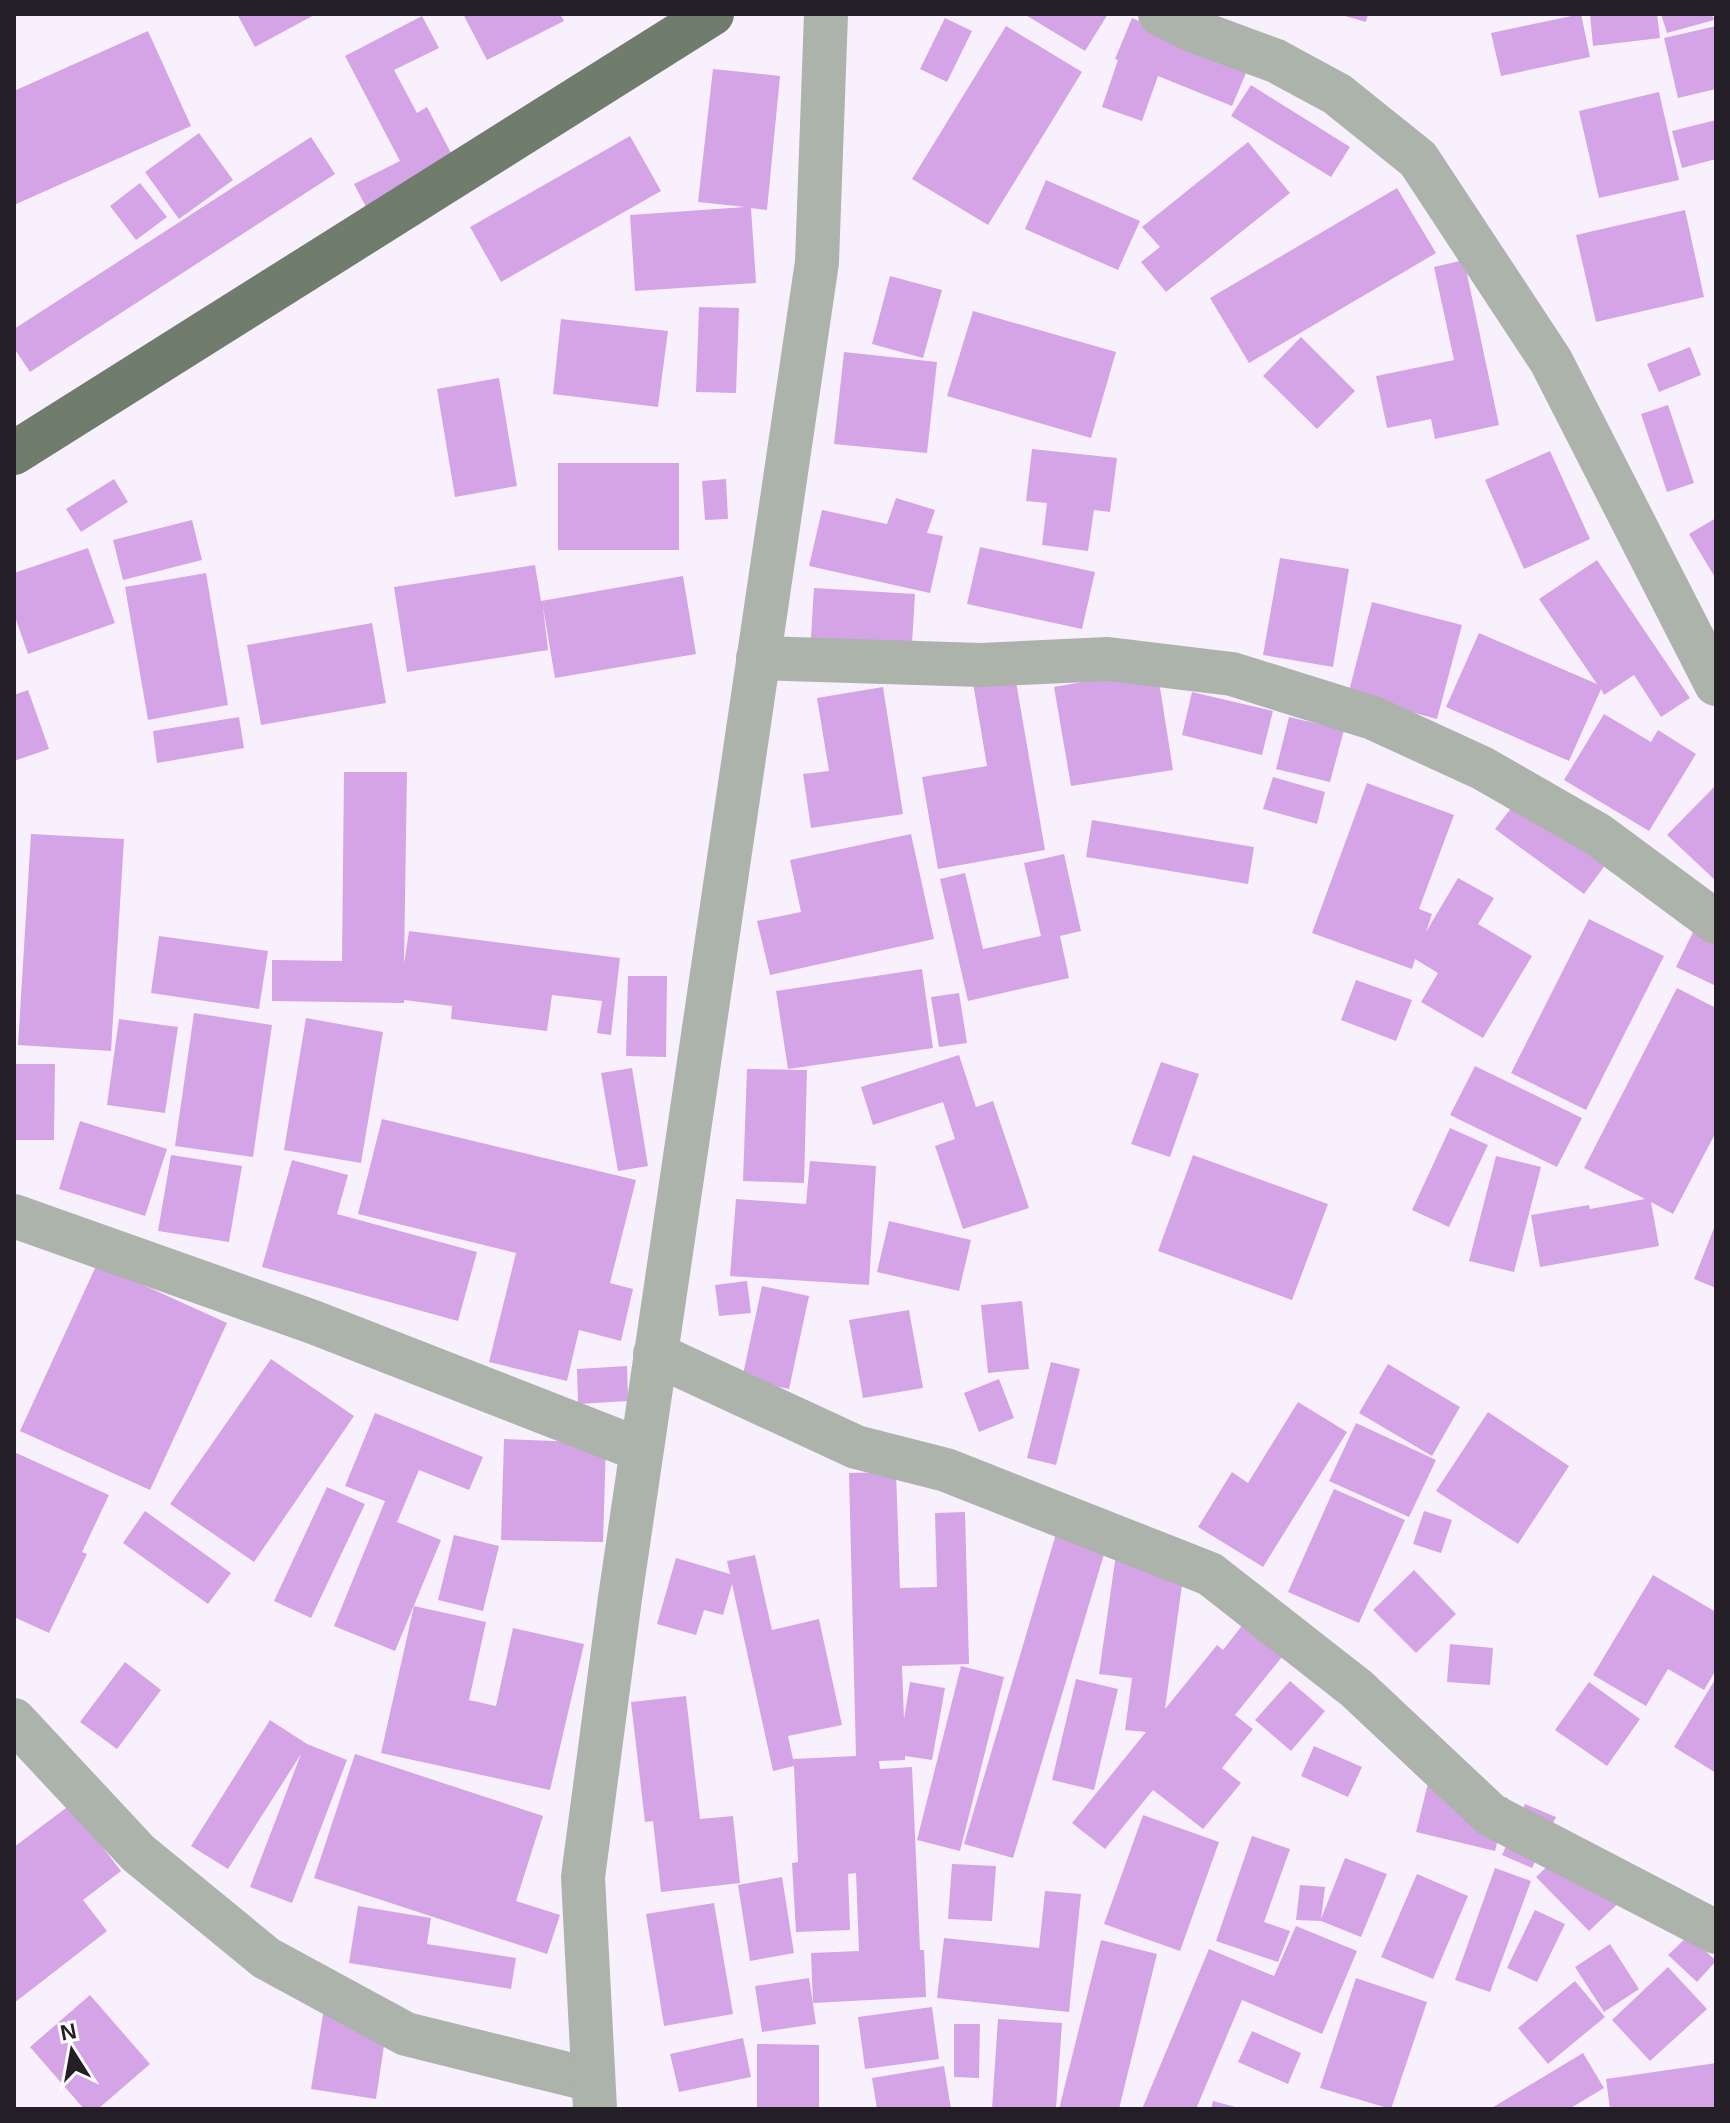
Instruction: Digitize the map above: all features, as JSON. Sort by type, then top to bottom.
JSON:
[{"type":"main road","points":[[14,453],[712,14]]},
{"type":"street","points":[[14,1720],[138,1853],[266,1958],[406,2034],[593,2095],[583,1877],[641,1450],[817,262],[826,14]]},
{"type":"street","points":[[1160,14],[1192,30],[1276,61],[1337,94],[1418,159],[1551,361],[1716,684]]},
{"type":"street","points":[[758,658],[981,665],[1108,659],[1232,674],[1373,718],[1482,768],[1597,834],[1716,922]]},
{"type":"street","points":[[14,1216],[313,1322],[641,1450]]},
{"type":"street","points":[[655,1354],[856,1447],[946,1470],[1210,1574],[1357,1689],[1491,1815],[1716,1932]]},
{"type":"building","points":[[237,14],[316,14],[255,47]]},
{"type":"building","points":[[463,14],[560,14],[564,21],[487,60]]},
{"type":"building","points":[[1024,14],[1108,14],[1085,51]]},
{"type":"building","points":[[1338,14],[1368,14],[1366,22]]},
{"type":"building","points":[[1581,14],[1590,57],[1501,76],[1491,33]]},
{"type":"building","points":[[1590,14],[1657,14],[1660,38],[1593,46]]},
{"type":"building","points":[[1661,14],[1712,14],[1714,20],[1667,33]]},
{"type":"building","points":[[422,16],[439,48],[394,70],[417,113],[427,107],[465,180],[376,226],[354,184],[400,161],[345,56]]},
{"type":"building","points":[[945,18],[972,31],[947,82],[920,69]]},
{"type":"building","points":[[1132,18],[1249,66],[1232,106],[1158,76],[1142,121],[1102,107],[1118,60],[1115,59]]},
{"type":"building","points":[[1006,26],[1082,72],[988,225],[912,179]]},
{"type":"building","points":[[1716,26],[1716,89],[1678,98],[1664,38]]},
{"type":"building","points":[[148,31],[191,126],[14,205],[14,91]]},
{"type":"building","points":[[713,69],[780,76],[767,210],[751,208],[756,283],[635,291],[630,215],[745,207],[698,202]]},
{"type":"building","points":[[1251,85],[1350,147],[1331,177],[1231,116]]},
{"type":"building","points":[[1659,92],[1679,180],[1599,198],[1579,111]]},
{"type":"building","points":[[1716,120],[1716,159],[1682,168],[1672,131]]},
{"type":"building","points":[[199,133],[233,180],[179,219],[145,172]]},
{"type":"building","points":[[630,136],[661,191],[501,282],[470,227]]},
{"type":"building","points":[[311,137],[335,174],[30,372],[14,348],[14,329]]},
{"type":"building","points":[[1248,142],[1290,193],[1166,292],[1141,262],[1160,247],[1142,227]]},
{"type":"building","points":[[1046,180],[1140,221],[1118,270],[1025,229]]},
{"type":"building","points":[[140,183],[167,217],[136,240],[110,206]]},
{"type":"building","points":[[1397,188],[1436,253],[1249,363],[1210,298]]},
{"type":"building","points":[[1685,210],[1704,297],[1596,322],[1576,235]]},
{"type":"building","points":[[1464,260],[1499,425],[1435,439],[1431,419],[1387,428],[1376,376],[1454,360],[1434,267]]},
{"type":"building","points":[[890,276],[942,290],[923,358],[872,344]]},
{"type":"building","points":[[699,307],[739,308],[736,393],[696,392]]},
{"type":"building","points":[[973,311],[1116,352],[1091,438],[947,396]]},
{"type":"building","points":[[561,319],[668,331],[658,407],[553,394]]},
{"type":"building","points":[[1301,337],[1355,391],[1317,429],[1263,376]]},
{"type":"building","points":[[1690,347],[1701,375],[1659,392],[1647,364]]},
{"type":"building","points":[[844,352],[937,362],[927,453],[834,444]]},
{"type":"building","points":[[499,378],[517,486],[455,497],[437,389]]},
{"type":"building","points":[[1668,405],[1694,483],[1667,492],[1641,414]]},
{"type":"building","points":[[1032,449],[1117,458],[1110,512],[1094,510],[1088,551],[1042,545],[1047,503],[1026,501]]},
{"type":"building","points":[[1550,451],[1590,539],[1524,569],[1485,480]]},
{"type":"building","points":[[558,463],[679,463],[679,550],[558,550]]},
{"type":"building","points":[[114,479],[128,502],[81,532],[66,509]]},
{"type":"building","points":[[726,479],[728,519],[705,520],[702,481]]},
{"type":"building","points":[[896,498],[935,510],[927,533],[943,536],[930,593],[809,566],[822,510],[887,524]]},
{"type":"building","points":[[1716,518],[1716,579],[1689,534]]},
{"type":"building","points":[[192,520],[202,560],[123,580],[113,540]]},
{"type":"building","points":[[980,547],[1095,572],[1082,629],[967,604]]},
{"type":"building","points":[[88,548],[115,623],[28,654],[14,614],[14,573]]},
{"type":"building","points":[[1280,558],[1349,569],[1333,667],[1263,655]]},
{"type":"building","points":[[1597,560],[1690,698],[1661,717],[1634,675],[1604,695],[1601,689],[1569,761],[1446,707],[1479,633],[1597,684],[1539,599]]},
{"type":"building","points":[[535,565],[541,601],[683,576],[696,654],[555,678],[543,607],[548,650],[407,672],[394,587]]},
{"type":"building","points":[[206,573],[228,705],[148,720],[125,587]]},
{"type":"building","points":[[814,588],[915,594],[911,659],[810,653]]},
{"type":"building","points":[[1372,602],[1462,625],[1437,719],[1348,695]]},
{"type":"building","points":[[372,623],[386,703],[261,725],[247,645]]},
{"type":"building","points":[[1157,669],[1173,770],[1071,786],[1054,687]]},
{"type":"building","points":[[1015,676],[1045,850],[938,869],[922,777],[987,766],[973,683]]},
{"type":"building","points":[[883,687],[903,814],[811,828],[803,774],[829,771],[817,698]]},
{"type":"building","points":[[28,690],[49,749],[14,761],[14,695]]},
{"type":"building","points":[[1192,692],[1273,711],[1262,755],[1182,735]]},
{"type":"building","points":[[1604,714],[1651,742],[1658,730],[1696,754],[1649,831],[1564,780]]},
{"type":"building","points":[[239,717],[244,748],[157,763],[153,731]]},
{"type":"building","points":[[1289,717],[1344,730],[1330,782],[1276,769]]},
{"type":"building","points":[[344,772],[407,772],[404,964],[409,931],[620,958],[611,1035],[597,1033],[602,1001],[552,995],[547,1031],[451,1019],[452,1006],[404,1000],[404,1003],[272,1001],[272,960],[342,961]]},
{"type":"building","points":[[1273,777],[1325,792],[1317,824],[1263,809]]},
{"type":"building","points":[[1367,783],[1454,815],[1419,909],[1432,914],[1426,932],[1458,878],[1494,898],[1478,924],[1532,956],[1483,1038],[1421,1002],[1438,973],[1415,959],[1412,969],[1312,933]]},
{"type":"building","points":[[1716,785],[1716,881],[1667,835]]},
{"type":"building","points":[[1518,799],[1606,864],[1584,894],[1495,829]]},
{"type":"building","points":[[1092,820],[1254,847],[1248,884],[1086,857]]},
{"type":"building","points":[[31,834],[124,839],[111,1051],[18,1045]]},
{"type":"building","points":[[911,834],[934,939],[770,975],[757,921],[801,912],[790,860]]},
{"type":"building","points":[[1064,854],[1081,931],[1060,936],[1069,978],[968,1001],[940,879],[965,873],[983,949],[1041,936],[1024,863]]},
{"type":"building","points":[[1589,919],[1664,956],[1586,1110],[1511,1073]]},
{"type":"building","points":[[1695,928],[1716,938],[1716,986],[1676,967]]},
{"type":"building","points":[[159,936],[268,951],[259,1009],[151,993]]},
{"type":"building","points":[[922,969],[933,1048],[788,1069],[776,991]]},
{"type":"building","points":[[628,976],[667,976],[666,1057],[626,1056]]},
{"type":"building","points":[[1356,980],[1412,1000],[1396,1041],[1341,1020]]},
{"type":"building","points":[[1677,988],[1716,1008],[1716,1132],[1673,1214],[1651,1202],[1659,1246],[1540,1267],[1531,1215],[1645,1199],[1584,1168]]},
{"type":"building","points":[[959,993],[967,1043],[939,1047],[931,997]]},
{"type":"building","points":[[194,1013],[272,1025],[253,1157],[175,1146]]},
{"type":"building","points":[[306,1018],[383,1032],[361,1163],[284,1150]]},
{"type":"building","points":[[119,1019],[178,1027],[165,1113],[107,1105]]},
{"type":"building","points":[[959,1055],[976,1107],[993,1101],[1029,1208],[963,1229],[935,1146],[955,1139],[943,1102],[873,1125],[861,1087]]},
{"type":"building","points":[[1161,1062],[1199,1074],[1170,1157],[1131,1144]]},
{"type":"building","points":[[14,1064],[55,1064],[54,1140],[14,1140]]},
{"type":"building","points":[[1475,1066],[1582,1118],[1557,1167],[1450,1115]]},
{"type":"building","points":[[632,1068],[648,1166],[618,1171],[601,1073]]},
{"type":"building","points":[[747,1069],[807,1070],[804,1183],[743,1181]]},
{"type":"building","points":[[382,1119],[636,1180],[610,1283],[633,1289],[621,1341],[579,1330],[567,1381],[489,1362],[516,1253],[358,1214]]},
{"type":"building","points":[[80,1121],[167,1149],[145,1216],[59,1189]]},
{"type":"building","points":[[1450,1128],[1488,1145],[1449,1227],[1412,1210]]},
{"type":"building","points":[[171,1155],[242,1166],[229,1242],[158,1231]]},
{"type":"building","points":[[1193,1155],[1328,1204],[1292,1300],[1158,1251]]},
{"type":"building","points":[[1496,1156],[1541,1167],[1514,1272],[1469,1261]]},
{"type":"building","points":[[292,1160],[348,1175],[337,1214],[477,1252],[458,1321],[262,1267]]},
{"type":"building","points":[[810,1161],[876,1166],[869,1285],[730,1276],[736,1199],[806,1204]]},
{"type":"building","points":[[889,1221],[971,1240],[959,1291],[877,1272]]},
{"type":"building","points":[[1716,1223],[1716,1288],[1694,1279]]},
{"type":"building","points":[[97,1264],[227,1323],[150,1490],[20,1431]]},
{"type":"building","points":[[747,1281],[751,1313],[719,1316],[715,1285]]},
{"type":"building","points":[[762,1286],[809,1296],[789,1389],[742,1379]]},
{"type":"building","points":[[1022,1301],[1029,1369],[988,1373],[981,1305]]},
{"type":"building","points":[[909,1310],[923,1388],[863,1398],[849,1320]]},
{"type":"building","points":[[271,1359],[354,1416],[254,1562],[170,1504]]},
{"type":"building","points":[[1051,1362],[1080,1369],[1056,1465],[1027,1458]]},
{"type":"building","points":[[1388,1364],[1460,1407],[1432,1456],[1359,1413]]},
{"type":"building","points":[[627,1366],[628,1401],[578,1404],[577,1369]]},
{"type":"building","points":[[999,1379],[1014,1418],[979,1432],[964,1393]]},
{"type":"building","points":[[1298,1402],[1347,1432],[1263,1567],[1198,1527],[1232,1472],[1248,1483]]},
{"type":"building","points":[[1488,1412],[1569,1466],[1518,1544],[1436,1491]]},
{"type":"building","points":[[375,1413],[483,1457],[469,1490],[419,1470],[397,1522],[441,1540],[395,1651],[334,1626],[385,1501],[345,1486]]},
{"type":"building","points":[[1356,1423],[1436,1460],[1409,1517],[1329,1481]]},
{"type":"building","points":[[504,1439],[606,1443],[603,1542],[501,1540]]},
{"type":"building","points":[[14,1452],[109,1495],[82,1552],[87,1554],[49,1633],[14,1617]]},
{"type":"building","points":[[896,1472],[900,1588],[937,1587],[935,1513],[965,1512],[969,1664],[902,1666],[904,1719],[910,1682],[945,1688],[932,1760],[905,1756],[905,1760],[879,1761],[880,1769],[912,1767],[920,1950],[924,1950],[926,1997],[813,2003],[811,1953],[859,1951],[856,1873],[848,1874],[850,1930],[796,1932],[792,1863],[798,1862],[794,1766],[773,1771],[732,1584],[723,1615],[704,1610],[696,1635],[657,1624],[676,1558],[730,1574],[727,1561],[755,1555],[772,1630],[819,1619],[842,1725],[788,1736],[793,1759],[856,1756],[849,1473]]},
{"type":"building","points":[[327,1487],[365,1504],[311,1618],[274,1601]]},
{"type":"building","points":[[1334,1489],[1405,1520],[1359,1623],[1288,1592]]},
{"type":"building","points":[[145,1511],[231,1573],[208,1604],[123,1543]]},
{"type":"building","points":[[1424,1511],[1452,1520],[1441,1553],[1413,1544]]},
{"type":"building","points":[[1058,1527],[1108,1541],[1013,1858],[964,1844]]},
{"type":"building","points":[[454,1535],[499,1546],[483,1611],[438,1600]]},
{"type":"building","points":[[1116,1554],[1185,1563],[1165,1709],[1217,1645],[1223,1650],[1255,1609],[1295,1641],[1235,1715],[1253,1729],[1222,1768],[1241,1783],[1203,1829],[1153,1790],[1105,1849],[1072,1823],[1146,1732],[1125,1730],[1132,1678],[1099,1674]]},
{"type":"building","points":[[1414,1570],[1456,1614],[1416,1653],[1373,1610]]},
{"type":"building","points":[[1653,1575],[1716,1612],[1716,1670],[1704,1690],[1668,1669],[1646,1706],[1593,1675]]},
{"type":"building","points":[[414,1606],[486,1622],[469,1700],[496,1706],[513,1628],[584,1644],[550,1790],[381,1753]]},
{"type":"building","points":[[1450,1644],[1493,1648],[1490,1685],[1447,1682]]},
{"type":"building","points":[[125,1662],[161,1690],[117,1749],[80,1722]]},
{"type":"building","points":[[961,1666],[1004,1677],[960,1851],[917,1840]]},
{"type":"building","points":[[1716,1678],[1716,1773],[1674,1747]]},
{"type":"building","points":[[1076,1679],[1118,1689],[1094,1790],[1052,1780]]},
{"type":"building","points":[[1290,1681],[1325,1711],[1291,1751],[1255,1720]]},
{"type":"building","points":[[1589,1682],[1640,1719],[1607,1766],[1555,1730]]},
{"type":"building","points":[[686,1696],[700,1819],[733,1816],[740,1883],[661,1892],[653,1821],[645,1822],[631,1702]]},
{"type":"building","points":[[270,1720],[307,1744],[347,1760],[292,1903],[250,1887],[301,1754],[228,1869],[191,1846]]},
{"type":"building","points":[[1314,1746],[1362,1767],[1348,1797],[1301,1776]]},
{"type":"building","points":[[355,1754],[543,1816],[516,1901],[560,1915],[547,1954],[314,1878]]},
{"type":"building","points":[[1429,1779],[1508,1798],[1495,1851],[1416,1832]]},
{"type":"building","points":[[1525,1804],[1556,1817],[1532,1868],[1502,1855]]},
{"type":"building","points":[[70,1805],[121,1871],[83,1900],[107,1931],[14,2003],[14,1847]]},
{"type":"building","points":[[1143,1815],[1219,1842],[1180,1951],[1104,1924]]},
{"type":"building","points":[[1252,1836],[1290,1849],[1264,1922],[1290,1931],[1278,1962],[1216,1941]]},
{"type":"building","points":[[1573,1842],[1626,1896],[1589,1931],[1536,1877]]},
{"type":"building","points":[[1345,1858],[1387,1874],[1361,1937],[1321,1921],[1296,1920],[1300,1885],[1325,1887],[1321,1919]]},
{"type":"building","points":[[952,1864],[996,1866],[992,1921],[948,1919]]},
{"type":"building","points":[[1495,1868],[1531,1881],[1490,1992],[1455,1980]]},
{"type":"building","points":[[1417,1874],[1468,1896],[1433,1979],[1381,1957]]},
{"type":"building","points":[[782,1877],[794,1953],[750,1961],[738,1885]]},
{"type":"building","points":[[1045,1891],[1081,1894],[1069,2012],[937,1998],[944,1938],[1039,1948]]},
{"type":"building","points":[[714,1903],[733,2014],[664,2026],[646,1914]]},
{"type":"building","points":[[358,1906],[431,1918],[427,1944],[516,1958],[511,1989],[349,1963]]},
{"type":"building","points":[[1535,1910],[1565,1924],[1537,1982],[1507,1968]]},
{"type":"building","points":[[1296,1926],[1357,1951],[1322,2034],[1242,2000],[1196,2109],[1142,2109],[1209,1949],[1274,1976]]},
{"type":"building","points":[[1689,1935],[1716,1961],[1697,1982],[1668,1955]]},
{"type":"building","points":[[1101,1940],[1157,1954],[1119,2109],[1059,2109]]},
{"type":"building","points":[[1610,1944],[1639,1989],[1604,2012],[1575,1967]]},
{"type":"building","points":[[1668,1967],[1707,2009],[1650,2061],[1612,2020]]},
{"type":"building","points":[[809,1978],[816,2024],[762,2032],[755,1986]]},
{"type":"building","points":[[1356,1978],[1427,2002],[1391,2109],[1320,2088]]},
{"type":"building","points":[[1575,1981],[1605,2017],[1548,2064],[1518,2028]]},
{"type":"building","points":[[90,1995],[150,2064],[98,2109],[84,2109],[30,2047]]},
{"type":"building","points":[[325,2002],[389,2012],[376,2099],[311,2089]]},
{"type":"building","points":[[932,2007],[939,2059],[865,2069],[858,2017]]},
{"type":"building","points":[[998,2019],[1062,2023],[1056,2109],[992,2109]]},
{"type":"building","points":[[954,2024],[980,2024],[979,2078],[954,2077]]},
{"type":"building","points":[[1252,2031],[1301,2053],[1288,2084],[1238,2062]]},
{"type":"building","points":[[743,2038],[751,2077],[679,2092],[670,2054]]},
{"type":"building","points":[[757,2044],[819,2045],[819,2108],[757,2108]]},
{"type":"building","points":[[1583,2053],[1604,2088],[1569,2109],[1490,2109]]},
{"type":"building","points":[[1716,2063],[1716,2109],[1610,2109],[1606,2079]]},
{"type":"building","points":[[944,2066],[951,2109],[877,2109],[872,2078]]},
{"type":"building","points":[[1213,2101],[1239,2108],[1239,2109],[1211,2109]]}]
